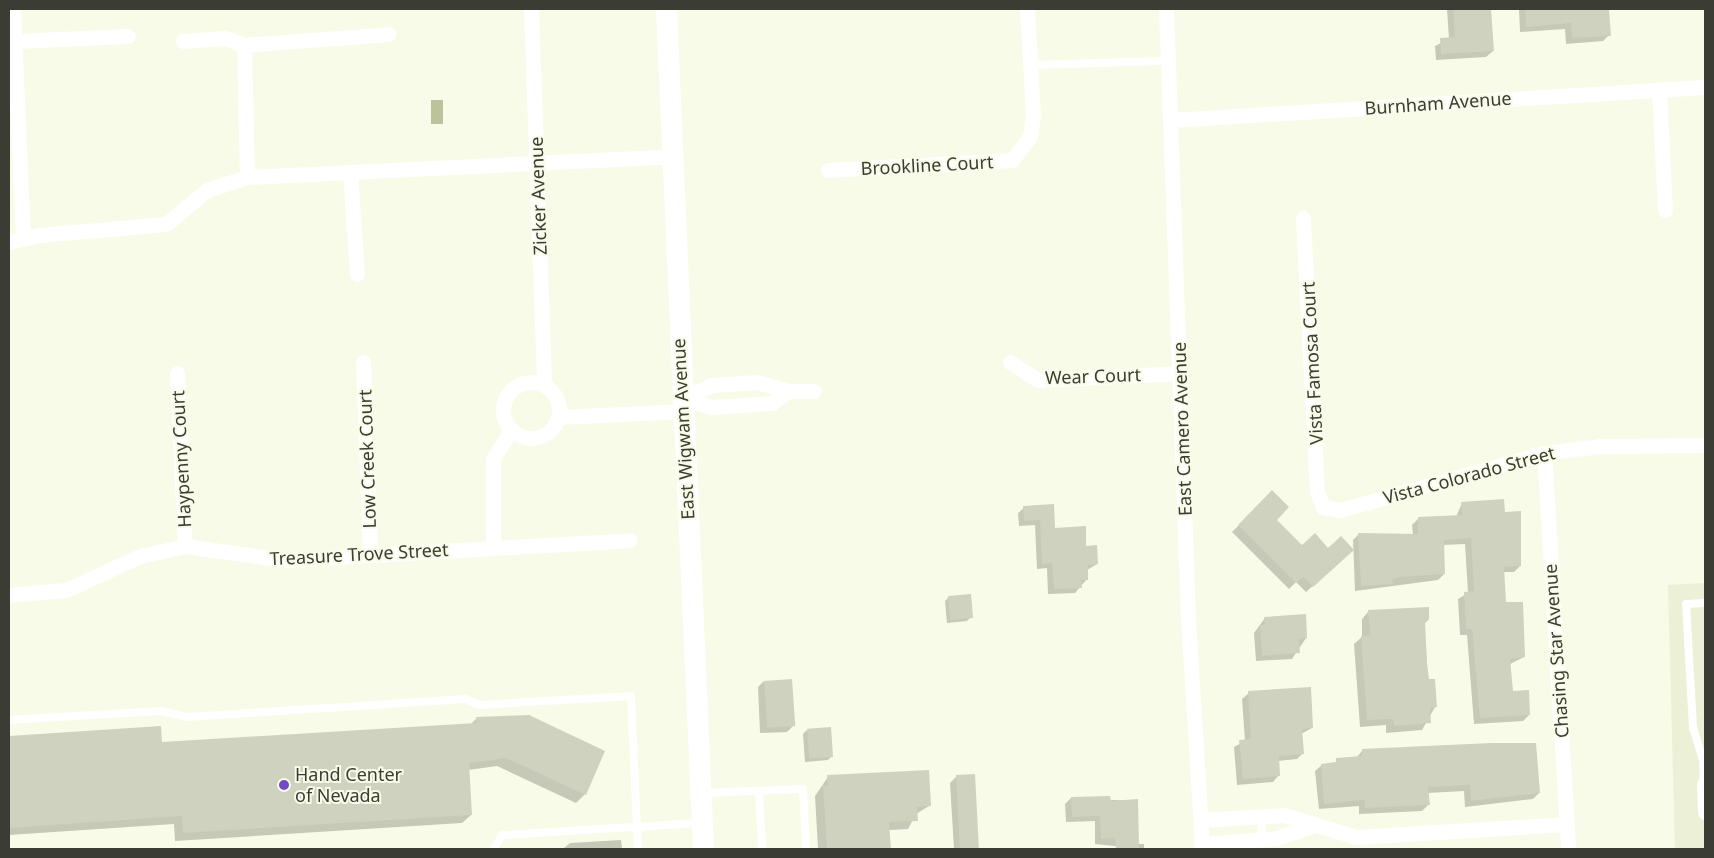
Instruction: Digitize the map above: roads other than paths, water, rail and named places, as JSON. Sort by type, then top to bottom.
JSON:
[{"type":"main road","name":"East Wigwam Avenue","points":[[666,9],[703,849]]},
{"type":"street","points":[[13,9],[15,41],[16,239],[166,224],[207,190],[247,177],[672,156]]},
{"type":"street","name":"Zicker Avenue","points":[[531,9],[544,384]]},
{"type":"street","points":[[1027,9],[1030,65]]},
{"type":"street","name":"East Camero Avenue","points":[[1166,9],[1180,372],[1202,847]]},
{"type":"street","points":[[183,41],[225,38],[244,45],[389,34]]},
{"type":"street","points":[[15,41],[128,36]]},
{"type":"street","points":[[244,45],[247,177]]},
{"type":"street","name":"Brookline Court","points":[[828,170],[1012,160],[1023,150],[1033,115],[1030,65]]},
{"type":"street","name":"Burnham Avenue","points":[[1170,120],[1705,87]]},
{"type":"street","points":[[1659,89],[1665,210]]},
{"type":"street","points":[[350,172],[357,274]]},
{"type":"street","name":"Vista Famosa Court","points":[[1303,218],[1317,492],[1324,507]]},
{"type":"street","name":"Low Creek Court","points":[[363,362],[370,555]]},
{"type":"street","name":"Wear Court","points":[[1010,362],[1038,380],[1180,372]]},
{"type":"street","name":"Haypenny Court","points":[[177,373],[185,546]]},
{"type":"street","points":[[526,382],[544,384],[556,396],[559,417],[553,429],[537,438],[511,430],[503,415],[511,390],[526,382]]},
{"type":"street","points":[[682,405],[712,385],[757,382],[788,391],[814,390]]},
{"type":"street","points":[[559,417],[682,405],[711,407],[772,403],[788,391]]},
{"type":"street","points":[[493,547],[493,459],[511,430]]},
{"type":"street","name":"Vista Colorado Street","points":[[1324,507],[1340,510],[1544,453],[1600,446],[1705,445]]},
{"type":"street","name":"Chasing Star Avenue","points":[[1544,453],[1568,849]]},
{"type":"street","name":"Treasure Trove Street","points":[[9,595],[66,590],[140,556],[185,546],[264,560],[629,540]]},
{"type":"street","points":[[1704,784],[1705,812]]},
{"type":"street","points":[[1201,820],[1284,815],[1312,826],[1356,837],[1567,824]]},
{"type":"street","points":[[1202,847],[1262,840],[1312,826]]},
{"type":"lane","points":[[1030,65],[1168,61]]},
{"type":"lane","points":[[1704,784],[1704,758],[1693,728],[1686,604],[1705,603]]},
{"type":"lane","points":[[9,720],[161,711],[188,717],[465,699],[480,704],[631,696],[638,849]]},
{"type":"lane","points":[[700,793],[803,789],[806,849]]},
{"type":"lane","points":[[759,791],[762,849]]},
{"type":"lane","points":[[1261,817],[1262,840]]},
{"type":"lane","points":[[494,849],[502,835],[701,823]]},
{"type":"place","name":"Hand Center of Nevada","points":[[284,785]]}]
